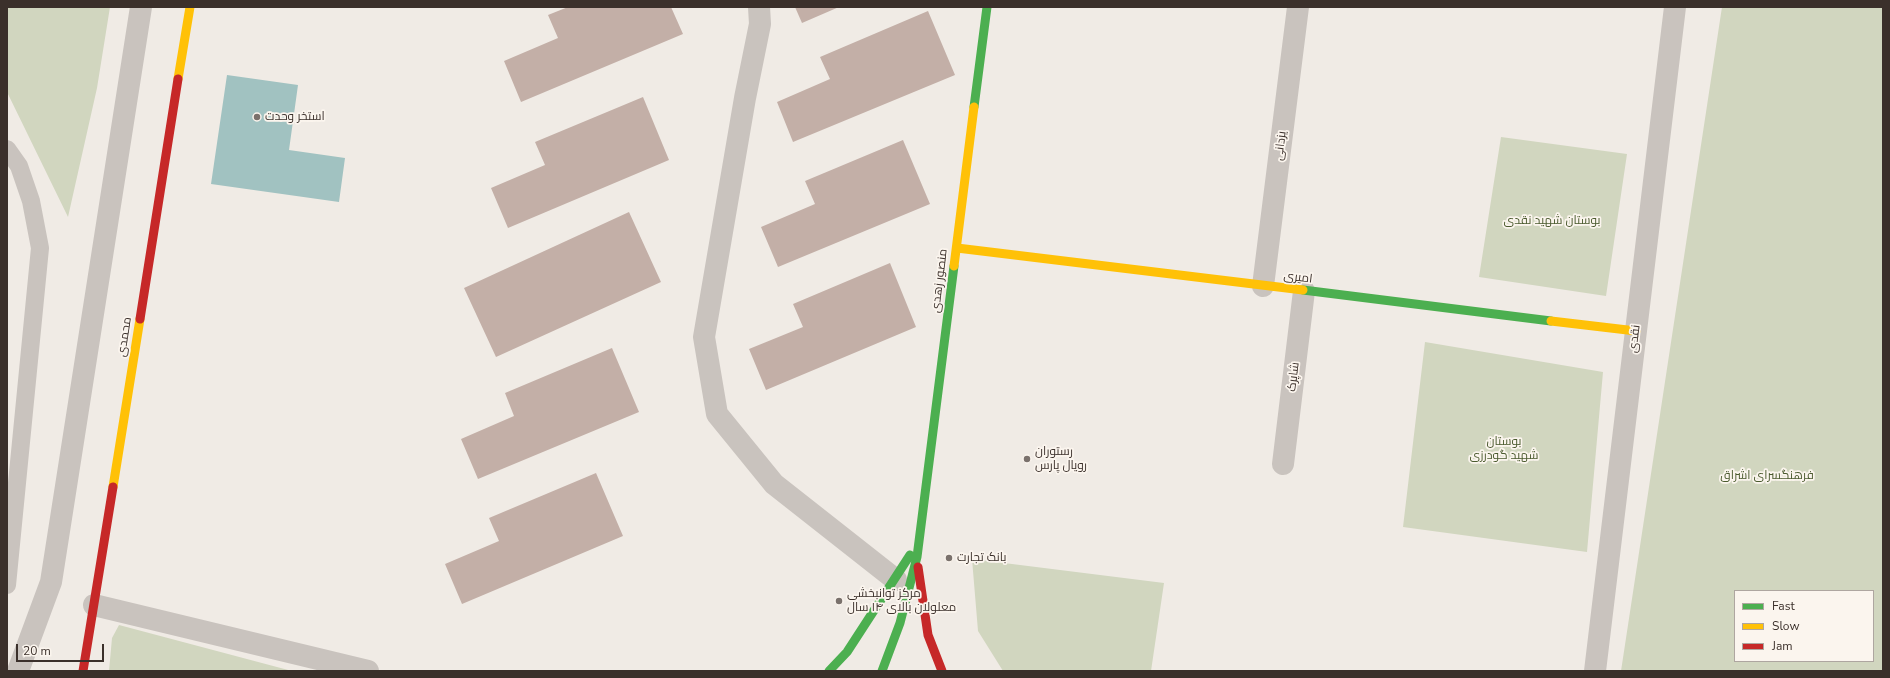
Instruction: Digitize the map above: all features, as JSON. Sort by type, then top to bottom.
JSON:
[{"type":"main road","name":"محمدی","points":[[83,671],[190,7]]},
{"type":"main road","name":"منصور زهدی","points":[[882,671],[900,623],[917,557],[987,7]]},
{"type":"main road","name":"امیری","points":[[957,248],[1636,331]]},
{"type":"main road","points":[[829,671],[847,652],[896,580],[919,541]]},
{"type":"main road","name":"منصور زهدی","points":[[917,557],[928,635],[942,671]]},
{"type":"street","points":[[18,671],[51,582],[141,7]]},
{"type":"street","points":[[759,7],[760,24],[745,98],[704,337],[717,414],[774,484],[896,580]]},
{"type":"street","name":"یزدانی","points":[[1263,286],[1298,7]]},
{"type":"street","name":"نقدی","points":[[1595,671],[1675,7]]},
{"type":"street","name":"شاپرک","points":[[1283,464],[1304,291]]},
{"type":"street","points":[[94,606],[368,671]]},
{"type":"lane","points":[[7,149],[13,170],[31,202],[40,248],[7,585]]},
{"type":"green space","points":[[7,7],[110,7],[97,88],[68,217],[7,92]]},
{"type":"green space","name":"فرهنگسرای اشراق","points":[[1722,7],[1883,7],[1883,671],[1621,671]]},
{"type":"green space","name":"بوستان شهید نقدی","points":[[1501,137],[1627,154],[1606,296],[1479,277]]},
{"type":"green space","name":"بوستان شهید گودرزی","points":[[1425,342],[1603,372],[1587,552],[1403,527]]},
{"type":"green space","points":[[972,559],[1164,583],[1151,671],[1003,671],[978,631]]},
{"type":"green space","points":[[119,625],[292,671],[109,671],[112,638]]},
{"type":"water","name":"استخر وحدت","points":[[227,75],[298,85],[289,150],[345,158],[339,202],[211,184]]},
{"type":"building","points":[[568,7],[671,7],[683,34],[521,102],[504,61],[558,38],[548,15]]},
{"type":"building","points":[[795,7],[839,7],[802,23]]},
{"type":"building","points":[[928,11],[955,75],[793,142],[777,102],[830,79],[820,57]]},
{"type":"building","points":[[643,97],[669,160],[508,228],[491,188],[545,165],[535,142]]},
{"type":"building","points":[[903,140],[930,204],[778,267],[761,227],[815,204],[805,181]]},
{"type":"building","points":[[629,212],[661,282],[496,357],[464,288]]},
{"type":"building","points":[[890,263],[916,327],[766,390],[749,349],[803,327],[793,304]]},
{"type":"building","points":[[612,348],[639,412],[478,479],[461,439],[514,416],[505,393]]},
{"type":"building","points":[[596,473],[623,536],[462,604],[445,564],[499,541],[489,518]]},
{"type":"traffic: fast","points":[[974,107],[987,7]]},
{"type":"traffic: fast","points":[[882,671],[900,623],[917,557],[954,266]]},
{"type":"traffic: fast","points":[[1303,290],[1551,321]]},
{"type":"traffic: fast","points":[[829,671],[847,652],[910,555]]},
{"type":"traffic: slow","points":[[178,79],[190,7]]},
{"type":"traffic: slow","points":[[954,266],[974,107]]},
{"type":"traffic: slow","points":[[957,248],[1303,290]]},
{"type":"traffic: slow","points":[[113,487],[140,319]]},
{"type":"traffic: slow","points":[[1551,321],[1636,331]]},
{"type":"traffic: jam","points":[[140,319],[178,79]]},
{"type":"traffic: jam","points":[[83,671],[113,487]]},
{"type":"traffic: jam","points":[[918,567],[928,635],[942,671]]},
{"type":"place","name":"استخر وحدت","points":[[257,117]]},
{"type":"place","name":"رستوران رویال پارس","points":[[1027,459]]},
{"type":"place","name":"بانک تجارت","points":[[949,558]]},
{"type":"place","name":"مرکز توانبخشی معلولان بالای ۱۴ سال","points":[[839,601]]}]
